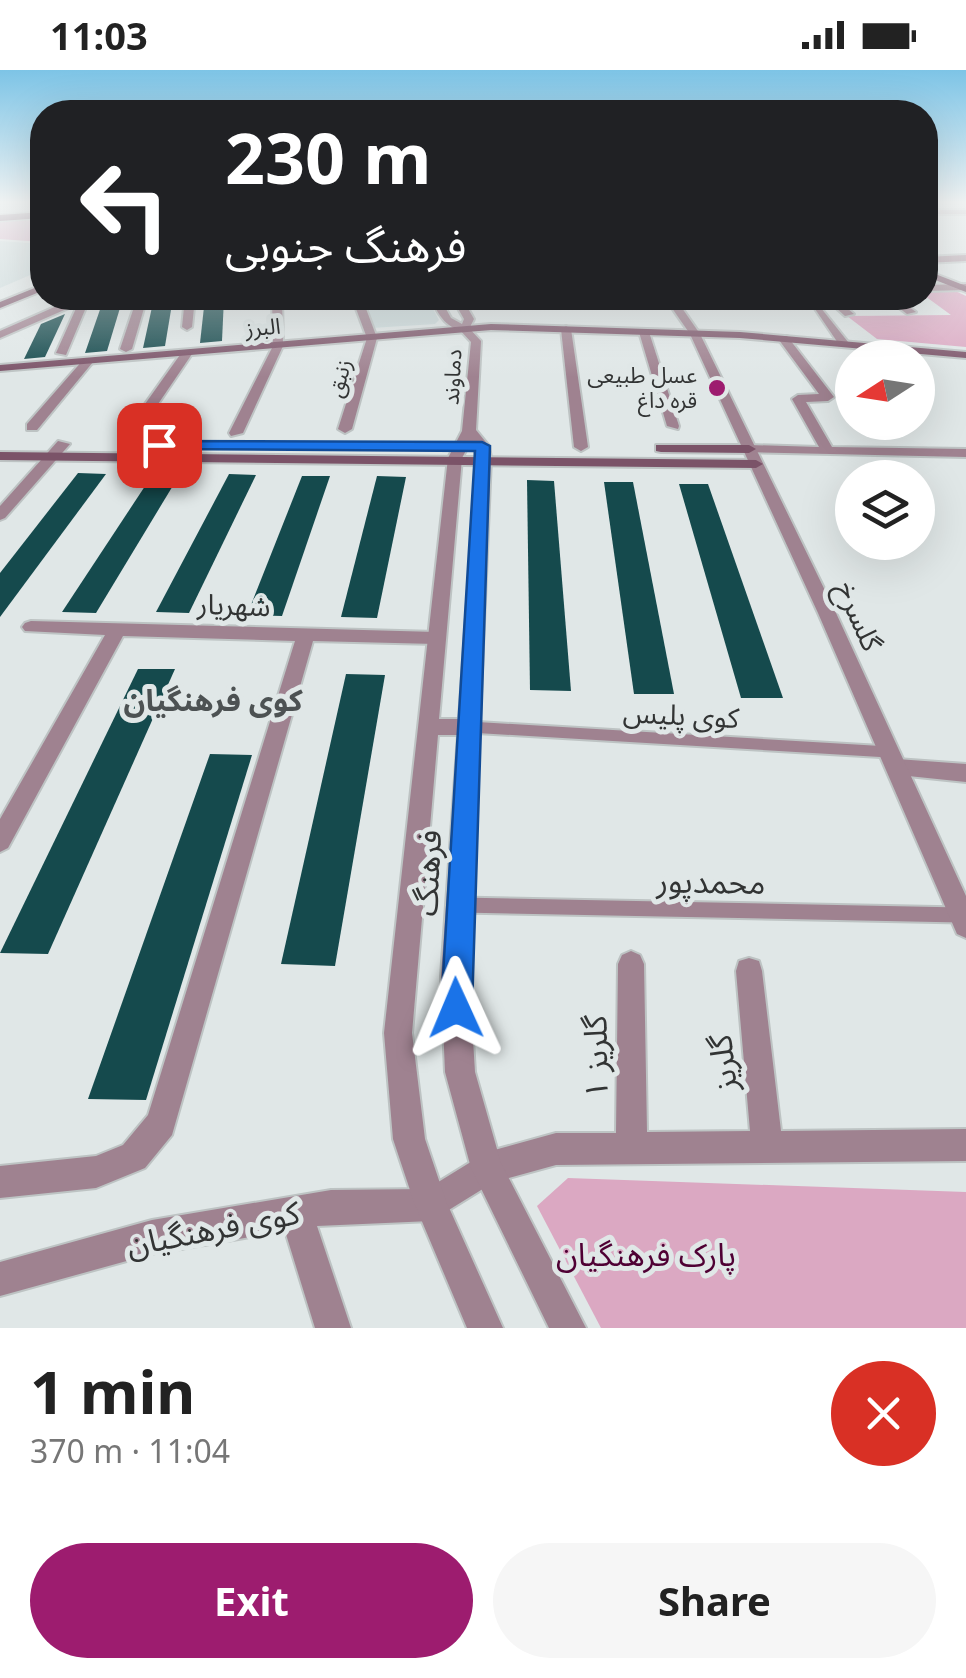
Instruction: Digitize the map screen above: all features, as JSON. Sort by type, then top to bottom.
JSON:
[{"type":"main road","points":[[938,278],[965,288]]},
{"type":"main road","points":[[0,305],[30,293]]},
{"type":"main road","name":"البرز","points":[[0,368],[464,329],[566,329],[835,343]]},
{"type":"main road","name":"البرز","points":[[935,353],[966,356]]},
{"type":"main road","points":[[0,443],[58,450]]},
{"type":"main road","points":[[0,456],[58,450],[581,447],[753,456]]},
{"type":"main road","points":[[470,448],[753,456]]},
{"type":"street","points":[[938,288],[965,288]]},
{"type":"street","points":[[0,335],[57,310]]},
{"type":"street","points":[[62,353],[79,310]]},
{"type":"street","points":[[126,349],[138,310]]},
{"type":"street","points":[[187,327],[189,310]]},
{"type":"street","points":[[236,432],[278,346],[277,310]]},
{"type":"street","points":[[362,310],[372,338]]},
{"type":"street","points":[[442,310],[447,320],[464,329]]},
{"type":"street","name":"دماوند","points":[[464,310],[469,319],[464,329],[476,342],[470,448]]},
{"type":"street","name":"گلسرخ","points":[[679,310],[695,334],[753,456],[964,920]]},
{"type":"street","points":[[818,310],[841,340]]},
{"type":"street","points":[[844,310],[849,314]]},
{"type":"street","points":[[566,329],[581,447]]},
{"type":"street","points":[[644,332],[674,426]]},
{"type":"street","name":"زنبق","points":[[345,429],[372,338]]},
{"type":"street","points":[[783,338],[828,396],[798,399],[828,451]]},
{"type":"street","points":[[130,434],[186,354]]},
{"type":"street","points":[[32,427],[88,362]]},
{"type":"street","name":"فرهنگ","points":[[470,448],[436,638],[398,1033],[409,1139],[431,1205],[485,1328]]},
{"type":"street","name":"فرهنگ","points":[[470,448],[469,727],[455,976],[460,1072],[487,1168],[568,1328]]},
{"type":"street","points":[[0,515],[58,450]]},
{"type":"street","points":[[753,456],[828,451],[966,453]]},
{"type":"street","name":"شهریار","points":[[31,627],[436,638]]},
{"type":"street","points":[[0,842],[118,629]]},
{"type":"street","points":[[0,1182],[96,1172],[134,1158],[161,1124],[306,634]]},
{"type":"street","points":[[427,727],[469,727]]},
{"type":"street","points":[[893,760],[966,772]]},
{"type":"street","name":"گلریز ۱","points":[[630,964],[632,1148]]},
{"type":"street","name":"گلریز","points":[[748,970],[767,1147]]},
{"type":"street","points":[[431,1205],[487,1168],[556,1149],[966,1146]]},
{"type":"street","name":"کوی فرهنگیان","points":[[0,1279],[152,1237],[331,1207],[431,1205]]},
{"type":"street","points":[[296,1213],[333,1328]]},
{"type":"lane","name":"کوی پلیس","points":[[469,727],[893,760]]},
{"type":"lane","name":"محمدپور","points":[[459,905],[964,920]]},
{"type":"shaded area","points":[[0,260],[30,260],[30,275],[0,288]]},
{"type":"shaded area","points":[[365,310],[434,310],[439,320],[435,324],[371,328]]},
{"type":"green space","points":[[938,288],[949,288],[966,296],[966,347],[935,344],[935,340],[877,339],[847,316],[951,315],[938,306]]},
{"type":"green space","name":"پارک فرهنگیان","points":[[568,1178],[966,1192],[966,1328],[601,1328],[537,1206]]},
{"type":"building","points":[[100,310],[119,310],[107,351],[85,353]]},
{"type":"building","points":[[151,310],[171,310],[165,346],[143,348]]},
{"type":"building","points":[[204,310],[223,310],[222,341],[200,343]]},
{"type":"building","points":[[65,314],[45,357],[24,359],[41,324]]},
{"type":"building","points":[[78,473],[106,474],[0,617],[0,573]]},
{"type":"building","points":[[153,474],[180,474],[96,613],[62,612]]},
{"type":"building","points":[[229,474],[256,475],[189,613],[156,612]]},
{"type":"building","points":[[302,476],[330,476],[282,616],[247,615]]},
{"type":"building","points":[[377,476],[406,477],[377,618],[341,617]]},
{"type":"building","points":[[527,480],[554,481],[571,691],[530,690]]},
{"type":"building","points":[[604,482],[633,482],[674,694],[634,694]]},
{"type":"building","points":[[679,484],[708,484],[783,698],[741,698]]},
{"type":"building","points":[[138,669],[175,669],[48,954],[0,953]]},
{"type":"building","points":[[346,674],[385,675],[335,966],[281,964]]},
{"type":"building","points":[[210,754],[252,755],[146,1100],[88,1099]]},
{"type":"place","name":"عسل طبیعی قره داغ","points":[[717,388]]},
{"type":"district","name":"کوی فرهنگیان","points":[[213,701]]},
{"type":"route","points":[[159,445],[482,446],[456,1008]]}]
